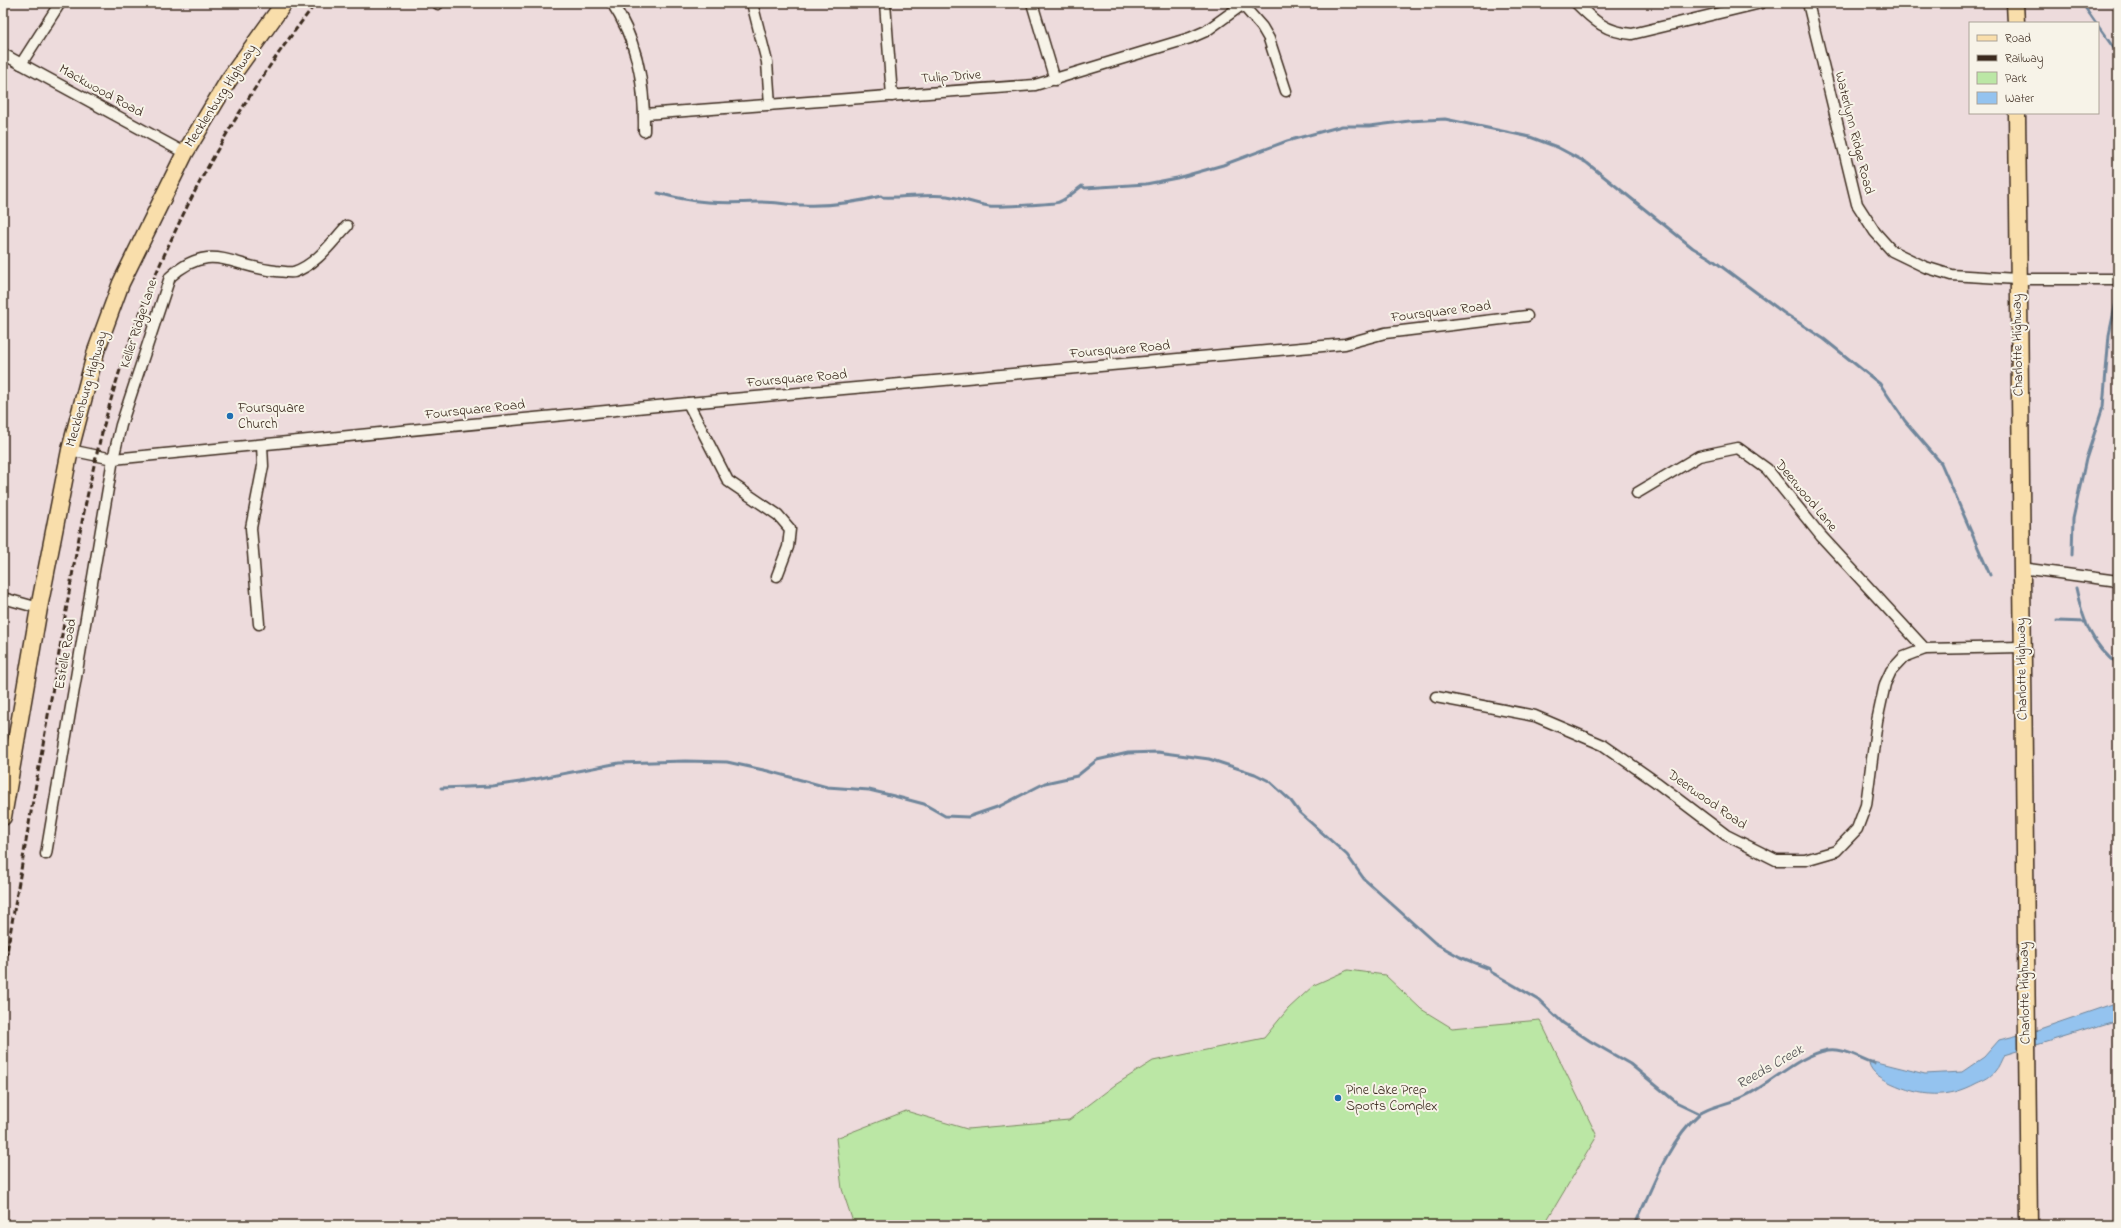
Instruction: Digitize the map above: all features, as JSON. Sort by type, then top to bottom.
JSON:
[{"type":"main road","name":"Mecklenburg Highway","points":[[3,817],[39,608],[70,450],[96,351],[121,283],[185,154],[228,81],[284,3]]},
{"type":"main road","points":[[2015,3],[2016,22]]},
{"type":"main road","name":"Charlotte Highway","points":[[2017,114],[2017,279],[2029,1225]]},
{"type":"street","points":[[21,64],[60,3]]},
{"type":"street","points":[[612,3],[624,20],[639,66],[645,114],[644,131]]},
{"type":"street","points":[[752,3],[766,62],[770,104]]},
{"type":"street","points":[[885,3],[892,96]]},
{"type":"street","points":[[1032,3],[1055,80]]},
{"type":"street","points":[[1576,3],[1602,26],[1617,33],[1632,34],[1761,3]]},
{"type":"street","name":"Waterlynn Ridge Road","points":[[1808,3],[1857,204],[1875,232],[1892,251],[1925,267],[1951,275],[2017,279],[2118,279]]},
{"type":"street","points":[[1242,4],[1262,27],[1269,39],[1286,91]]},
{"type":"street","name":"Tulip Drive","points":[[645,114],[1035,85],[1190,38],[1206,31],[1242,4]]},
{"type":"street","name":"Mackwood Road","points":[[3,54],[185,154]]},
{"type":"street","name":"Keller Ridge Lane","points":[[113,459],[123,418],[170,277],[181,266],[198,259],[214,257],[271,271],[292,272],[314,261],[347,226]]},
{"type":"street","name":"Foursquare Road","points":[[70,450],[113,459],[688,403],[1345,344],[1385,333],[1527,316]]},
{"type":"street","points":[[688,403],[728,481],[778,515],[790,529],[788,547],[777,576]]},
{"type":"street","points":[[259,624],[251,528],[263,466],[262,445]]},
{"type":"street","name":"Deerwood Lane","points":[[1637,493],[1700,456],[1738,448],[1767,469],[1821,536],[1926,649]]},
{"type":"street","name":"Estelle Road","points":[[46,854],[113,459]]},
{"type":"street","points":[[2021,568],[2118,581]]},
{"type":"street","points":[[3,598],[39,608]]},
{"type":"street","name":"Deerwood Road","points":[[1436,697],[1535,716],[1603,745],[1656,782],[1726,835],[1776,860],[1805,860],[1836,851],[1857,829],[1866,805],[1877,721],[1885,684],[1891,671],[1904,657],[1926,649],[2021,647]]},
{"type":"green space","name":"Pine Lake Prep Sports Complex","points":[[1348,970],[1385,975],[1421,1009],[1452,1028],[1540,1020],[1597,1136],[1544,1225],[854,1225],[842,1189],[836,1138],[906,1111],[967,1129],[1069,1120],[1115,1085],[1153,1061],[1264,1038],[1288,1009],[1314,985]]},
{"type":"water","points":[[2118,1002],[2118,1020],[2004,1055],[1998,1068],[1989,1077],[1956,1092],[1934,1094],[1902,1088],[1878,1075],[1870,1067],[1869,1063],[1873,1061],[1925,1074],[1962,1072],[1984,1057],[1999,1040],[2031,1032]]},
{"type":"waterway","points":[[2082,3],[2095,22]]},
{"type":"waterway","points":[[2099,27],[2118,54]]},
{"type":"waterway","points":[[658,193],[695,201],[719,203],[763,202],[796,205],[822,205],[852,202],[881,196],[931,195],[947,196],[989,206],[1055,203],[1062,201],[1082,186],[1085,188],[1146,184],[1177,178],[1223,165],[1287,141],[1342,126],[1370,126],[1409,121],[1445,119],[1530,137],[1557,147],[1587,163],[1693,248],[1710,258],[1784,313],[1824,339],[1880,384],[1905,421],[1941,463],[1990,575]]},
{"type":"waterway","points":[[2072,555],[2073,519],[2086,459],[2103,407],[2109,335],[2118,292]]},
{"type":"waterway","points":[[2076,588],[2085,621],[2090,631],[2101,649],[2118,665]]},
{"type":"waterway","points":[[2057,621],[2086,622]]},
{"type":"waterway","points":[[441,788],[492,786],[619,763],[685,761],[727,762],[768,771],[827,787],[869,790],[924,804],[945,816],[968,817],[1000,806],[1045,783],[1077,776],[1097,760],[1128,753],[1157,752],[1209,759],[1255,774],[1269,781],[1291,801],[1300,813],[1347,855],[1364,879],[1435,943],[1460,957],[1490,969],[1491,972],[1539,1000],[1563,1023],[1590,1041],[1630,1064],[1676,1102],[1699,1113]]},
{"type":"waterway","name":"Reeds Creek","points":[[1635,1225],[1654,1181],[1678,1138],[1688,1125],[1702,1112],[1743,1097],[1795,1064],[1816,1053],[1828,1050],[1840,1050],[1874,1063]]},
{"type":"railway","points":[[3,976],[79,537],[104,423],[115,386],[144,303],[163,257],[207,168],[258,83],[286,42],[316,3]]},
{"type":"place","name":"Foursquare Church","points":[[230,416]]},
{"type":"place","name":"Pine Lake Prep Sports Complex","points":[[1338,1098]]}]
